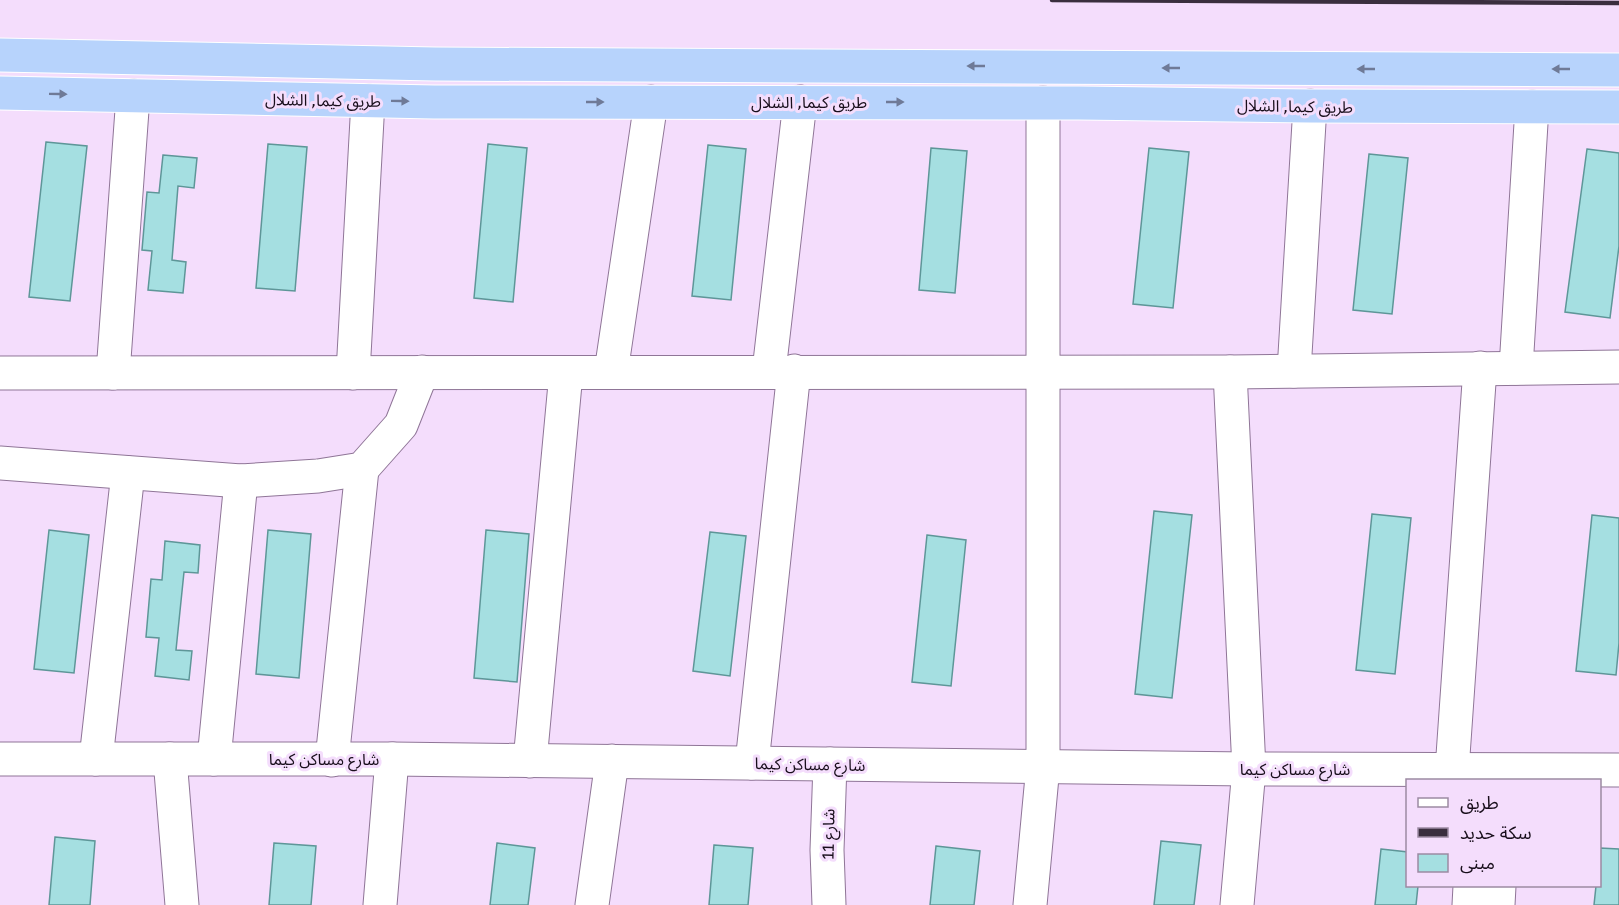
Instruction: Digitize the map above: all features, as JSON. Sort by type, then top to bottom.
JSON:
[{"type":"highway","points":[[0,55],[435,64],[1619,70]]},
{"type":"highway","points":[[1076,67],[1079,103]]},
{"type":"highway","name":"طريق كيما, الشلال","points":[[0,93],[368,101],[1619,107]]},
{"type":"street","points":[[113,373],[134,96]]},
{"type":"street","points":[[353,372],[368,101]]},
{"type":"street","points":[[611,372],[651,102]]},
{"type":"street","points":[[752,763],[800,102]]},
{"type":"street","points":[[1030,905],[1043,766],[1043,103]]},
{"type":"street","points":[[1294,371],[1310,106]]},
{"type":"street","points":[[1516,368],[1532,107]]},
{"type":"street","points":[[1480,368],[1485,774]]},
{"type":"street","points":[[0,373],[1043,370],[1230,372],[1619,368]]},
{"type":"street","points":[[332,760],[362,469],[401,425],[422,372]]},
{"type":"street","points":[[1230,372],[1249,769],[1237,905]]},
{"type":"street","points":[[530,761],[566,373]]},
{"type":"street","points":[[0,463],[241,481],[318,476],[362,469]]},
{"type":"street","points":[[96,759],[128,473]]},
{"type":"street","points":[[214,759],[241,481]]},
{"type":"street","name":"شارع مساكن كيما","points":[[0,759],[612,761],[1485,774],[1619,770]]},
{"type":"street","points":[[170,759],[182,905]]},
{"type":"street","points":[[380,905],[393,759]]},
{"type":"street","points":[[592,905],[612,761]]},
{"type":"street","name":"شارع 11","points":[[830,764],[827,850],[830,905]]},
{"type":"street","points":[[1469,905],[1470,887]]},
{"type":"street","points":[[1498,905],[1499,887]]},
{"type":"building","points":[[46,142],[87,146],[70,301],[29,297]]},
{"type":"building","points":[[268,144],[307,147],[295,291],[256,288]]},
{"type":"building","points":[[488,144],[527,148],[513,302],[474,298]]},
{"type":"building","points":[[708,145],[746,149],[731,300],[692,296]]},
{"type":"building","points":[[931,148],[967,151],[955,293],[919,290]]},
{"type":"building","points":[[1149,148],[1189,152],[1173,308],[1133,304]]},
{"type":"building","points":[[1587,149],[1619,153],[1619,246],[1610,318],[1565,312]]},
{"type":"building","points":[[1369,154],[1408,158],[1392,314],[1353,310]]},
{"type":"building","points":[[163,155],[197,158],[194,188],[178,186],[172,260],[186,262],[183,293],[148,290],[152,251],[142,250],[147,192],[159,193]]},
{"type":"building","points":[[1154,511],[1192,515],[1172,698],[1135,694]]},
{"type":"building","points":[[1372,514],[1411,518],[1395,674],[1356,670]]},
{"type":"building","points":[[1592,515],[1619,518],[1619,643],[1616,675],[1576,671]]},
{"type":"building","points":[[49,530],[89,535],[74,673],[34,669]]},
{"type":"building","points":[[268,530],[311,534],[299,678],[256,674]]},
{"type":"building","points":[[486,530],[529,534],[517,682],[474,678]]},
{"type":"building","points":[[710,532],[746,536],[730,676],[693,671]]},
{"type":"building","points":[[927,535],[966,540],[951,686],[912,682]]},
{"type":"building","points":[[165,541],[200,545],[198,573],[184,572],[176,650],[192,651],[189,680],[155,676],[159,638],[146,637],[151,579],[162,580]]},
{"type":"building","points":[[55,837],[95,841],[90,905],[49,905]]},
{"type":"building","points":[[1161,841],[1201,845],[1194,905],[1154,905]]},
{"type":"building","points":[[274,843],[316,846],[311,905],[269,905]]},
{"type":"building","points":[[497,843],[535,848],[528,905],[490,905]]},
{"type":"building","points":[[714,845],[753,848],[748,905],[709,905]]},
{"type":"building","points":[[936,846],[980,851],[974,905],[930,905]]},
{"type":"building","points":[[1601,848],[1619,849],[1619,905],[1594,905],[1596,887],[1601,887]]},
{"type":"building","points":[[1381,849],[1406,852],[1406,887],[1418,887],[1416,905],[1375,905]]},
{"type":"railway","points":[[1052,0],[1619,3]]}]
